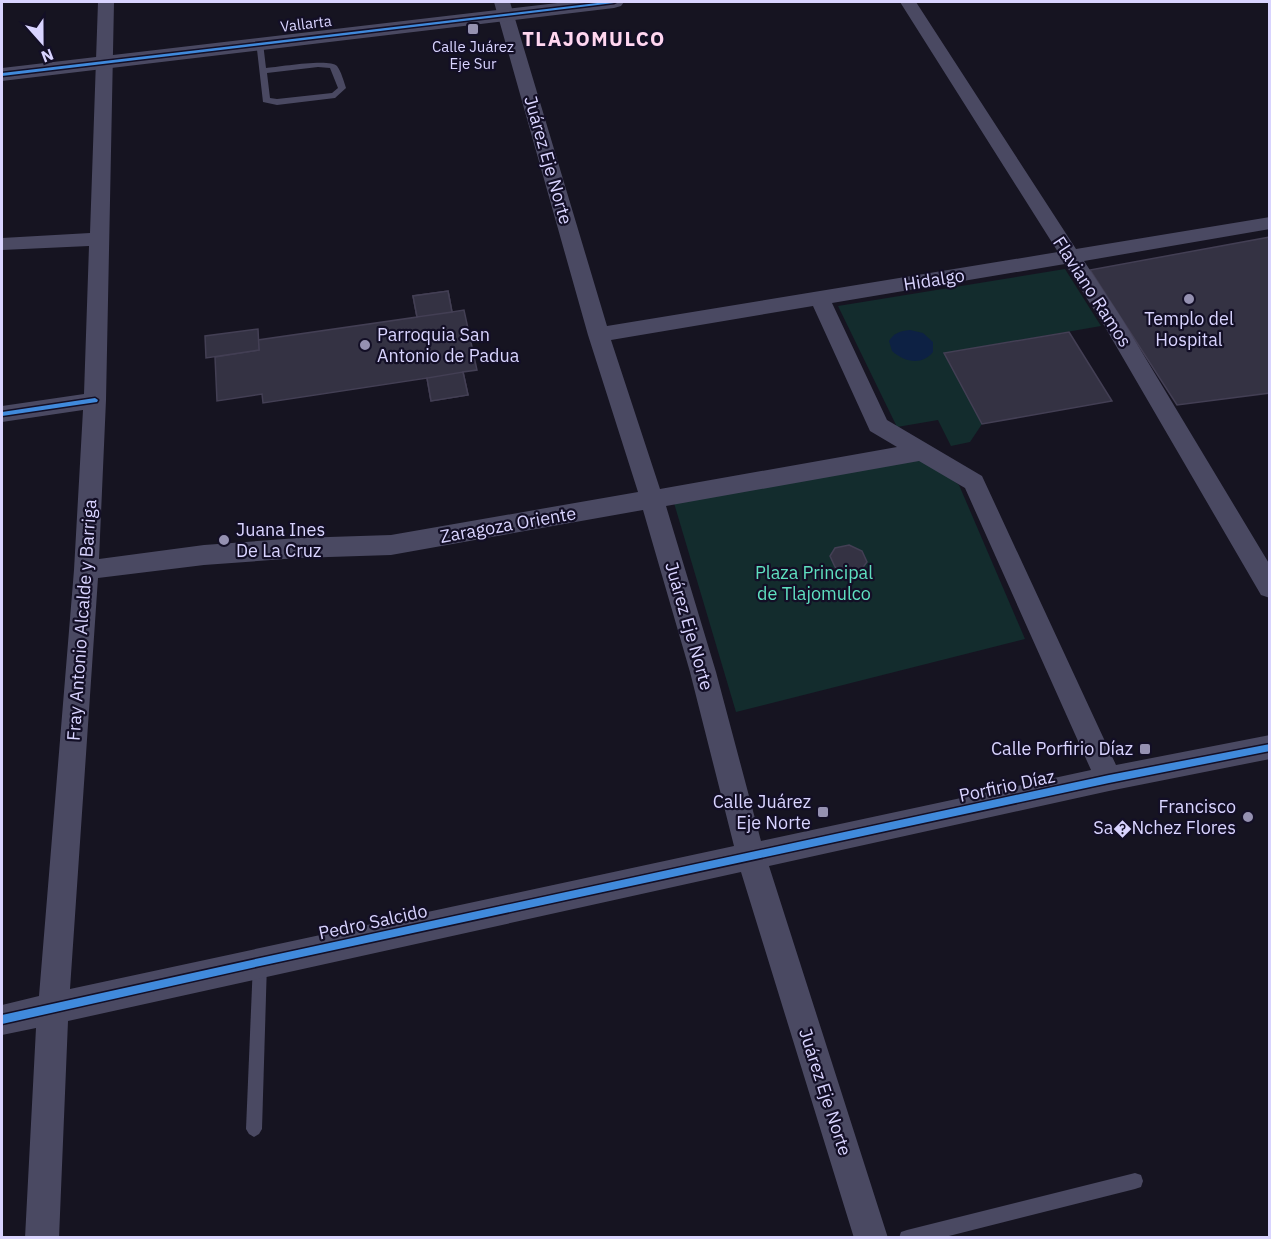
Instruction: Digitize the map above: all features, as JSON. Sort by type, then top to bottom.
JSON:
[{"type":"street","name":"Fray Antonio Alcalde y Barriga","points":[[42,1238],[53,1010],[86,570],[95,400],[105,2]]},
{"type":"street","name":"Vallarta","points":[[2,75],[260,43],[504,8],[614,2]]},
{"type":"street","name":"Flaviano Ramos","points":[[908,2],[1114,324],[1269,588]]},
{"type":"street","name":"Juárez Eje Norte","points":[[504,8],[599,335],[652,499],[703,672],[751,856],[871,1238]]},
{"type":"street","name":"Hidalgo","points":[[599,335],[1269,223]]},
{"type":"street","points":[[2,244],[99,239]]},
{"type":"street","points":[[820,299],[878,425],[974,482],[1108,779]]},
{"type":"street","points":[[2,414],[95,400]]},
{"type":"street","name":"Zaragoza Oriente","points":[[86,570],[204,555],[298,548],[391,545],[925,451]]},
{"type":"street","name":"Porfirio Díaz","points":[[751,856],[1108,779],[1269,747]]},
{"type":"street","name":"Pedro Salcido","points":[[2,1020],[751,856]]},
{"type":"lane","points":[[260,43],[266,100],[278,102],[335,95],[342,88],[333,66],[318,65],[263,71]]},
{"type":"lane","points":[[254,1129],[260,962]]},
{"type":"lane","points":[[907,1238],[1135,1180]]},
{"type":"green space","points":[[1065,269],[1101,326],[945,353],[982,424],[970,442],[951,446],[938,420],[897,427],[838,306]]},
{"type":"green space","name":"Plaza Principal de Tlajomulco","points":[[922,457],[959,485],[1025,639],[736,712],[674,503]]},
{"type":"water","points":[[910,330],[923,333],[933,342],[933,352],[924,359],[907,360],[892,351],[889,341],[891,338],[898,333]]},
{"type":"building","name":"Templo del Hospital","points":[[1270,237],[1270,393],[1177,405],[1090,270]]},
{"type":"building","name":"Parroquia San Antonio de Padua","points":[[448,291],[452,312],[464,310],[477,370],[463,372],[468,395],[431,401],[427,378],[263,403],[262,394],[217,401],[215,357],[259,350],[258,340],[417,317],[413,296]]},
{"type":"building","points":[[448,291],[452,312],[417,317],[413,296]]},
{"type":"building","points":[[258,329],[259,350],[206,358],[205,336]]},
{"type":"building","points":[[1069,332],[1112,401],[982,424],[944,353]]},
{"type":"building","points":[[463,372],[468,395],[431,401],[427,378]]},
{"type":"building","points":[[849,545],[862,551],[867,562],[861,570],[846,573],[835,567],[830,556],[835,548]]},
{"type":"cycle path","points":[[2,75],[614,2]]},
{"type":"cycle path","points":[[2,414],[95,400]]},
{"type":"cycle path","points":[[2,1020],[1109,779],[1270,747]]},
{"type":"place","name":"Calle Juárez Eje Sur","points":[[473,29]]},
{"type":"place","name":"Templo del Hospital","points":[[1189,299]]},
{"type":"place","name":"Parroquia San Antonio de Padua","points":[[365,345]]},
{"type":"place","name":"Juana Ines De La Cruz","points":[[224,540]]},
{"type":"place","name":"Calle Porfirio Díaz","points":[[1145,749]]},
{"type":"place","name":"Calle Juárez Eje Norte","points":[[823,812]]},
{"type":"place","name":"Francisco Sa�Nchez Flores","points":[[1248,817]]},
{"type":"district","name":"TLAJOMULCO","points":[[594,39]]}]
